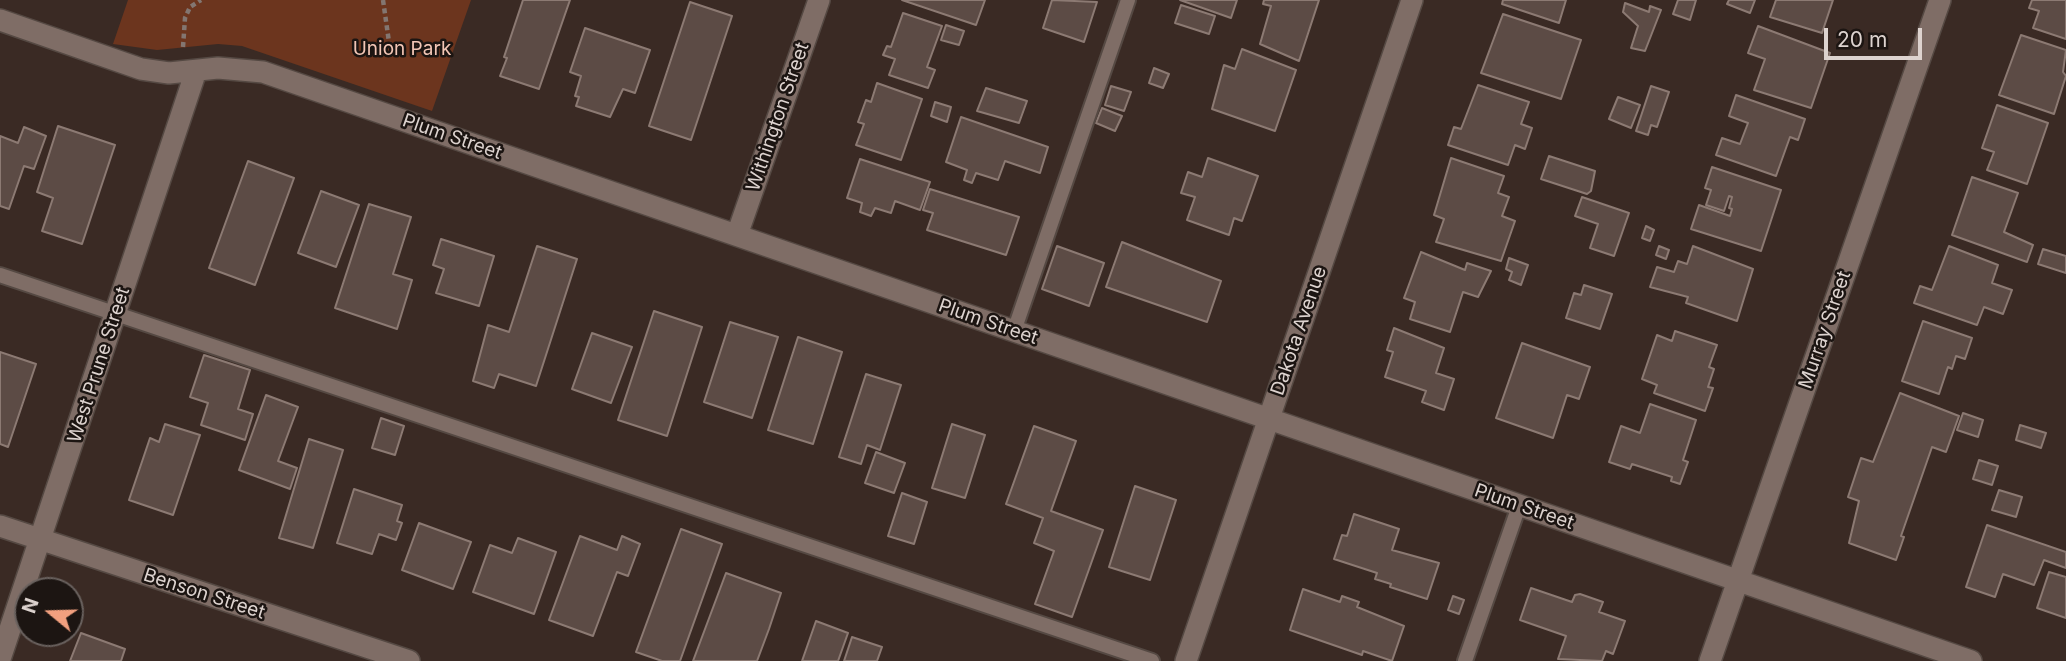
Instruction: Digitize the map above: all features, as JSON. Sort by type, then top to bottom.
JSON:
[{"type":"street","name":"Withington Street","points":[[737,234],[819,0]]},
{"type":"street","name":"Dakota Avenue","points":[[1186,661],[1412,0]]},
{"type":"street","name":"Murray Street","points":[[1710,661],[1940,0]]},
{"type":"street","name":"Plum Street","points":[[0,20],[141,69],[190,71],[218,68],[263,72],[1971,661]]},
{"type":"street","name":"West Prune Street","points":[[0,659],[116,314],[190,71]]},
{"type":"street","name":"Benson Street","points":[[0,526],[409,661]]},
{"type":"lane","points":[[1014,331],[1128,0]]},
{"type":"lane","points":[[0,275],[1152,661]]},
{"type":"lane","points":[[1465,661],[1520,506]]},
{"type":"path","points":[[190,71],[182,32],[190,7],[201,0]]},
{"type":"path","points":[[383,0],[390,49]]},
{"type":"green space","name":"Union Park","points":[[128,0],[471,0],[432,111],[242,46],[218,44],[157,50],[113,44]]},
{"type":"building","points":[[523,0],[570,0],[539,89],[500,76]]},
{"type":"building","points":[[902,0],[985,0],[976,25]]},
{"type":"building","points":[[1052,0],[1097,2],[1084,42],[1043,28]]},
{"type":"building","points":[[1180,0],[1237,0],[1231,18]]},
{"type":"building","points":[[1264,0],[1319,0],[1299,61],[1260,44],[1271,6],[1263,4]]},
{"type":"building","points":[[1503,0],[1566,0],[1559,23],[1502,4]]},
{"type":"building","points":[[1678,0],[1696,0],[1690,20],[1673,14]]},
{"type":"building","points":[[1729,0],[1755,0],[1750,13],[1727,4]]},
{"type":"building","points":[[1776,0],[1833,0],[1822,33],[1770,17]]},
{"type":"building","points":[[2032,0],[2066,0],[2066,39],[2033,28],[2039,11],[2029,8]]},
{"type":"building","points":[[690,2],[732,16],[691,140],[649,126]]},
{"type":"building","points":[[1625,3],[1649,12],[1650,6],[1661,10],[1645,51],[1631,48],[1638,26],[1623,12]]},
{"type":"building","points":[[1181,5],[1215,16],[1209,34],[1175,23]]},
{"type":"building","points":[[903,13],[942,26],[927,67],[935,70],[928,88],[889,75],[895,59],[883,55],[887,46],[891,47]]},
{"type":"building","points":[[1503,14],[1581,40],[1561,99],[1481,73]]},
{"type":"building","points":[[946,25],[964,31],[959,45],[941,40]]},
{"type":"building","points":[[1758,26],[1830,53],[1811,108],[1754,90],[1765,59],[1748,53]]},
{"type":"building","points":[[585,28],[650,50],[635,93],[623,89],[610,117],[576,106],[579,97],[575,96],[581,76],[570,72]]},
{"type":"building","points":[[2021,35],[2066,50],[2063,72],[2066,76],[2054,114],[1999,95]]},
{"type":"building","points":[[1242,49],[1296,70],[1275,131],[1212,109],[1224,65],[1235,69]]},
{"type":"building","points":[[1154,68],[1169,74],[1163,88],[1149,83]]},
{"type":"building","points":[[877,83],[922,99],[901,160],[856,145],[864,124],[858,122],[866,100],[871,102]]},
{"type":"building","points":[[1478,85],[1529,102],[1521,124],[1532,128],[1525,149],[1515,145],[1508,165],[1448,145],[1454,127],[1461,129]]},
{"type":"building","points":[[1111,86],[1131,92],[1124,111],[1105,105]]},
{"type":"building","points":[[1651,86],[1669,92],[1657,127],[1651,125],[1648,135],[1636,131]]},
{"type":"building","points":[[986,88],[1027,101],[1019,123],[977,111]]},
{"type":"building","points":[[1736,95],[1805,119],[1798,140],[1790,137],[1776,176],[1716,155],[1722,138],[1740,144],[1748,123],[1729,116]]},
{"type":"building","points":[[1618,97],[1640,105],[1631,128],[1609,119]]},
{"type":"building","points":[[935,102],[951,107],[947,122],[931,116]]},
{"type":"building","points":[[1997,105],[2048,123],[2027,184],[1987,170],[1994,152],[1982,148]]},
{"type":"building","points":[[1102,108],[1122,116],[1115,131],[1096,123]]},
{"type":"building","points":[[961,117],[1048,147],[1040,173],[1005,161],[998,180],[976,173],[972,183],[964,180],[967,170],[946,162]]},
{"type":"building","points":[[58,126],[115,145],[82,244],[42,231],[53,198],[37,192]]},
{"type":"building","points":[[24,127],[46,136],[34,169],[24,166],[9,209],[0,206],[0,136],[18,143]]},
{"type":"building","points":[[1549,156],[1595,171],[1591,191],[1587,194],[1541,179]]},
{"type":"building","points":[[1208,158],[1258,176],[1242,221],[1234,218],[1229,235],[1187,220],[1195,197],[1181,193],[1188,172],[1202,177]]},
{"type":"building","points":[[1451,158],[1504,176],[1498,193],[1509,197],[1502,216],[1515,221],[1501,261],[1436,242],[1444,219],[1434,215]]},
{"type":"building","points":[[860,159],[930,182],[920,210],[895,201],[891,213],[875,208],[871,216],[860,212],[862,203],[847,198]]},
{"type":"building","points":[[248,161],[294,178],[255,285],[209,268]]},
{"type":"building","points":[[1712,167],[1781,190],[1761,251],[1691,229],[1699,205],[1730,216],[1732,197],[1729,196],[1724,211],[1706,205],[1711,190],[1705,188]]},
{"type":"building","points":[[1972,177],[2018,193],[2004,232],[2033,245],[2027,262],[1952,235]]},
{"type":"building","points":[[930,189],[1019,217],[1006,255],[927,230],[933,213],[923,210]]},
{"type":"building","points":[[321,191],[359,205],[336,267],[298,253]]},
{"type":"building","points":[[1582,197],[1629,213],[1614,256],[1590,248],[1598,224],[1575,216]]},
{"type":"building","points":[[369,204],[411,217],[393,274],[412,280],[397,329],[335,308]]},
{"type":"building","points":[[1646,226],[1654,230],[1650,241],[1642,238]]},
{"type":"building","points":[[441,239],[494,256],[479,306],[436,293],[444,269],[433,265]]},
{"type":"building","points":[[1122,242],[1221,281],[1207,322],[1106,287]]},
{"type":"building","points":[[537,246],[577,259],[536,386],[499,374],[494,388],[473,381],[488,325],[509,332]]},
{"type":"building","points":[[1057,246],[1104,263],[1089,306],[1042,289]]},
{"type":"building","points":[[1659,246],[1669,250],[1666,259],[1656,255]]},
{"type":"building","points":[[1693,246],[1753,269],[1737,321],[1686,303],[1688,297],[1650,287],[1657,267],[1674,272],[1678,261],[1687,264]]},
{"type":"building","points":[[1949,246],[1998,265],[1992,283],[2012,290],[2003,314],[1984,307],[1977,325],[1914,303],[1920,286],[1932,290]]},
{"type":"building","points":[[2043,249],[2066,256],[2066,273],[2038,264]]},
{"type":"building","points":[[1421,252],[1465,270],[1467,263],[1491,271],[1478,297],[1463,292],[1450,332],[1410,319],[1415,302],[1404,298]]},
{"type":"building","points":[[1509,258],[1528,265],[1521,285],[1509,280],[1512,272],[1506,269]]},
{"type":"building","points":[[1584,285],[1612,294],[1600,329],[1566,318],[1574,293],[1581,295]]},
{"type":"building","points":[[654,311],[702,327],[667,436],[618,420]]},
{"type":"building","points":[[1923,321],[1972,338],[1965,359],[1956,356],[1952,369],[1948,367],[1939,394],[1902,381]]},
{"type":"building","points":[[730,322],[778,337],[752,418],[704,402]]},
{"type":"building","points":[[1394,328],[1444,348],[1436,373],[1454,379],[1444,410],[1422,402],[1426,391],[1385,377],[1393,352],[1387,350]]},
{"type":"building","points":[[1675,331],[1717,345],[1709,367],[1714,369],[1708,387],[1713,388],[1705,411],[1654,393],[1657,385],[1642,379],[1657,335],[1672,341]]},
{"type":"building","points":[[592,333],[632,347],[611,403],[572,389]]},
{"type":"building","points":[[798,337],[842,352],[813,444],[768,430]]},
{"type":"building","points":[[1522,343],[1590,367],[1579,399],[1567,395],[1553,438],[1496,418]]},
{"type":"building","points":[[0,352],[36,364],[8,447],[0,444]]},
{"type":"building","points":[[204,355],[250,370],[238,409],[253,414],[245,440],[201,425],[208,403],[190,397]]},
{"type":"building","points":[[866,374],[901,385],[880,450],[867,445],[861,464],[839,457]]},
{"type":"building","points":[[1900,393],[1959,416],[1946,452],[1932,447],[1901,536],[1904,537],[1896,560],[1849,543],[1859,501],[1848,497],[1861,458],[1873,462]]},
{"type":"building","points":[[266,395],[298,407],[278,461],[297,468],[290,489],[239,470]]},
{"type":"building","points":[[1650,404],[1696,420],[1683,460],[1688,462],[1680,484],[1671,481],[1672,477],[1632,464],[1630,469],[1609,462],[1621,426],[1640,433]]},
{"type":"building","points":[[1963,413],[1983,420],[1978,437],[1957,430]]},
{"type":"building","points":[[381,418],[404,426],[395,455],[372,448]]},
{"type":"building","points":[[165,424],[200,435],[173,515],[129,500],[150,438],[159,442]]},
{"type":"building","points":[[952,424],[985,435],[965,498],[932,488]]},
{"type":"building","points":[[2020,425],[2046,433],[2041,448],[2016,440]]},
{"type":"building","points":[[1034,426],[1076,441],[1051,511],[1103,530],[1072,617],[1035,604],[1054,551],[1034,543],[1043,518],[1006,504]]},
{"type":"building","points":[[309,439],[343,450],[313,548],[279,538]]},
{"type":"building","points":[[876,452],[905,463],[894,493],[865,483]]},
{"type":"building","points":[[1979,460],[1998,466],[1992,485],[1973,479]]},
{"type":"building","points":[[1135,486],[1176,500],[1150,580],[1109,567]]},
{"type":"building","points":[[354,489],[402,505],[397,521],[402,523],[396,540],[379,534],[372,554],[337,543]]},
{"type":"building","points":[[1999,490],[2022,497],[2016,517],[1992,510]]},
{"type":"building","points":[[902,493],[927,502],[914,544],[888,536]]},
{"type":"building","points":[[1354,514],[1399,529],[1392,550],[1439,563],[1427,599],[1390,587],[1391,584],[1375,579],[1377,573],[1334,559],[1342,535],[1347,536]]},
{"type":"building","points":[[419,523],[471,542],[453,589],[402,570]]},
{"type":"building","points":[[1987,525],[2066,552],[2066,568],[2044,560],[2034,585],[2003,574],[1995,597],[1966,587]]},
{"type":"building","points":[[681,529],[722,544],[680,661],[662,661],[636,652]]},
{"type":"building","points":[[580,536],[617,550],[622,536],[640,544],[628,576],[617,572],[593,636],[549,620]]},
{"type":"building","points":[[518,538],[556,552],[534,614],[473,592],[490,545],[512,553]]},
{"type":"building","points":[[2049,572],[2066,577],[2066,618],[2037,608]]},
{"type":"building","points":[[726,573],[781,593],[757,661],[693,661]]},
{"type":"building","points":[[1531,588],[1572,602],[1575,595],[1580,594],[1603,602],[1599,612],[1625,621],[1613,654],[1606,651],[1602,661],[1558,659],[1566,636],[1520,620]]},
{"type":"building","points":[[1303,589],[1340,602],[1342,596],[1359,602],[1357,607],[1404,626],[1392,661],[1363,651],[1362,655],[1290,630]]},
{"type":"building","points":[[1453,596],[1464,600],[1459,614],[1448,610]]},
{"type":"building","points":[[816,621],[848,633],[838,661],[802,661]]},
{"type":"building","points":[[84,634],[125,649],[121,661],[70,661],[76,647],[84,647]]},
{"type":"building","points":[[852,637],[882,647],[877,661],[844,661]]}]
